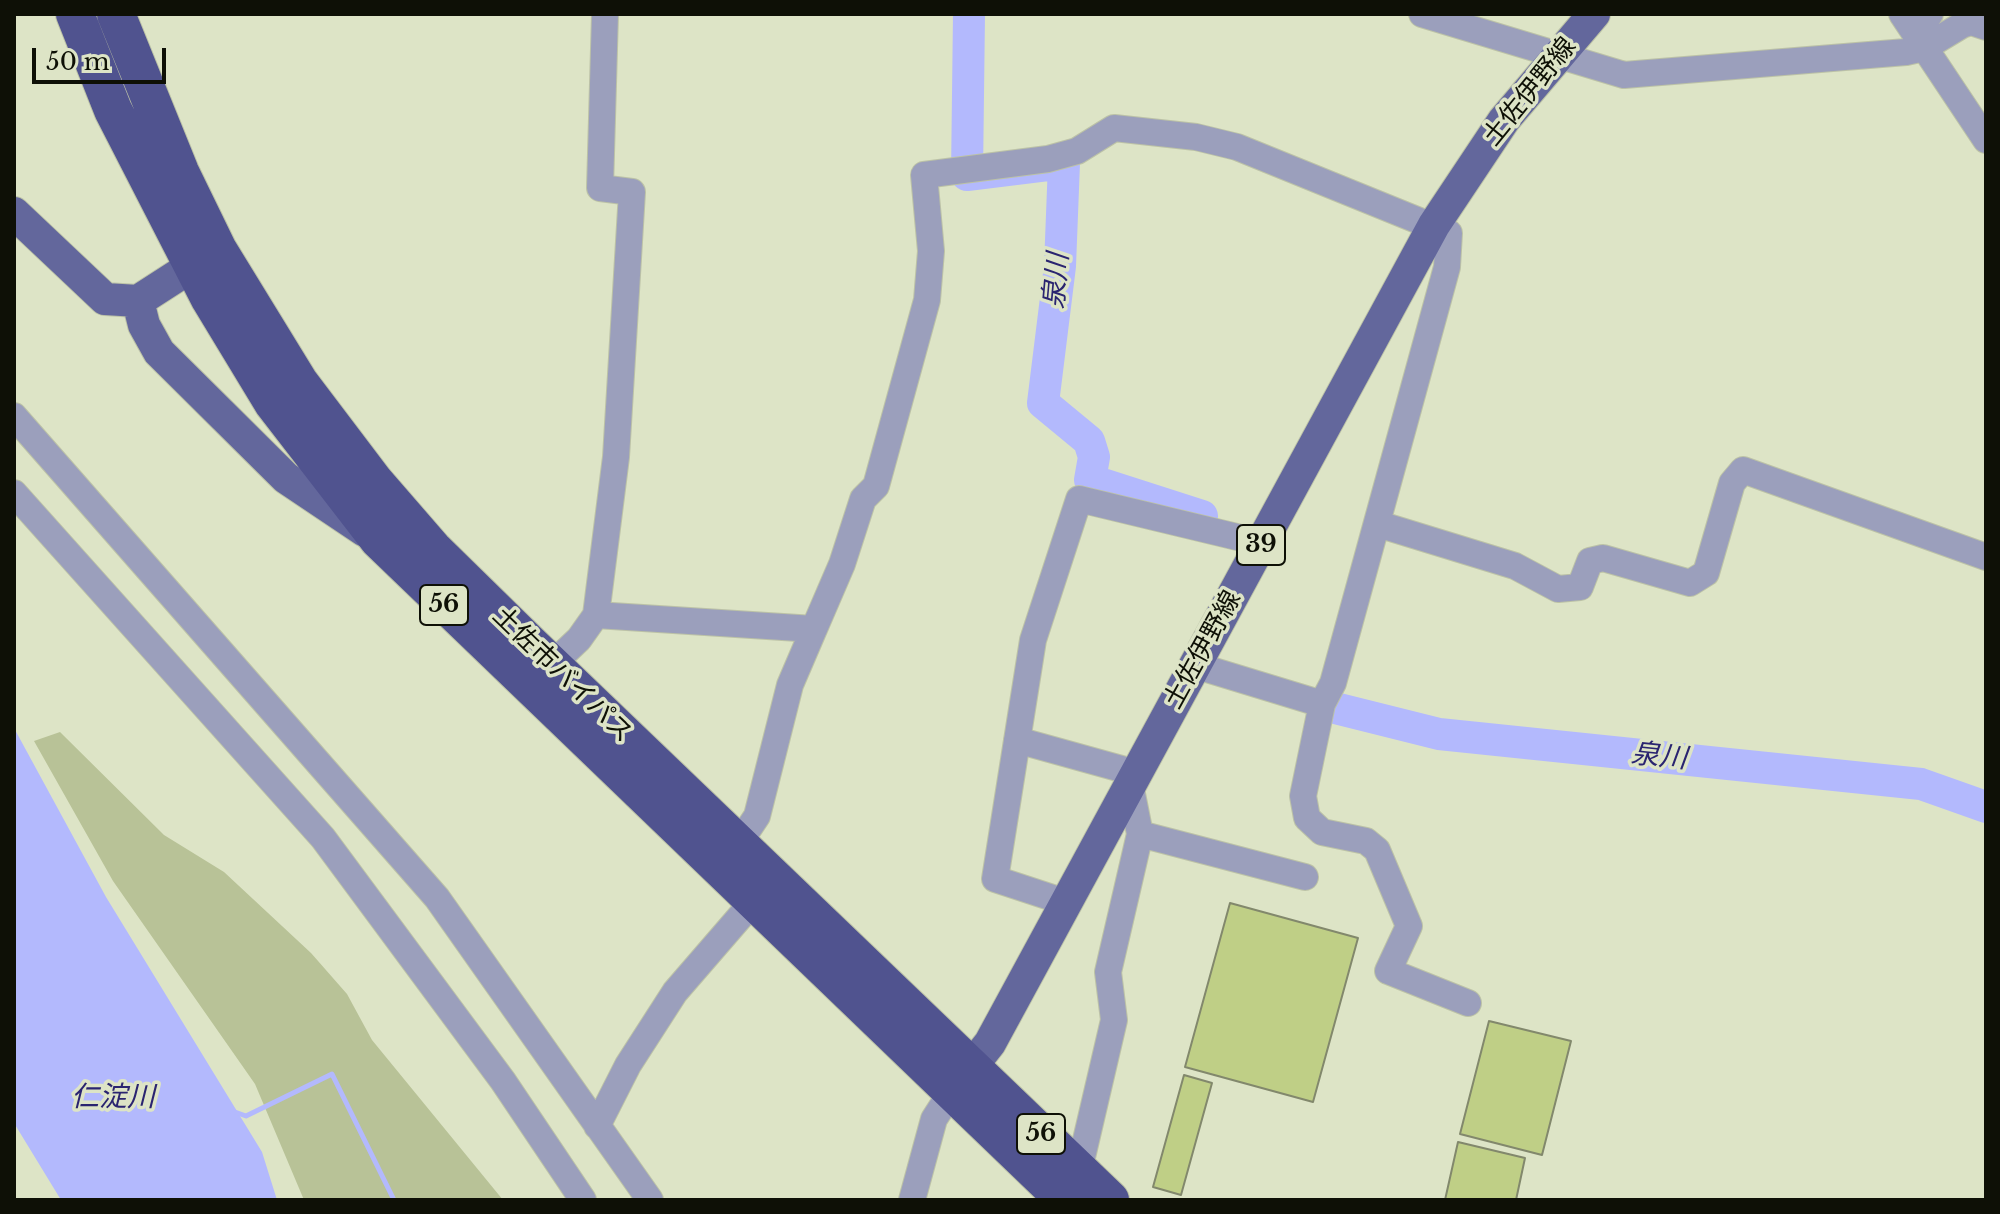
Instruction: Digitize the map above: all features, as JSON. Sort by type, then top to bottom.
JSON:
[{"type":"highway","name":"土佐市バイパス","points":[[75,14],[113,110],[204,258],[374,481],[540,676]]},
{"type":"highway","name":"土佐市バイパス","points":[[121,21],[180,172],[204,258],[273,403],[378,539],[540,676],[1072,1185],[1110,1200]]},
{"type":"highway","name":"土佐市バイパス","points":[[729,858],[752,903],[962,1079]]},
{"type":"main road","name":"土佐伊野線","points":[[962,1079],[990,1043],[1434,225],[1504,120],[1594,14]]},
{"type":"main road","points":[[14,213],[105,299],[138,301],[204,258]]},
{"type":"main road","points":[[138,301],[144,325],[159,352],[286,478],[378,539]]},
{"type":"main road","points":[[261,452],[277,454],[289,448],[294,429]]},
{"type":"street","points":[[540,676],[579,639],[596,615],[616,457],[632,192],[600,188],[605,14]]},
{"type":"street","points":[[1422,14],[1624,75],[1971,22],[1986,27]]},
{"type":"street","points":[[1924,30],[1986,140]]},
{"type":"street","points":[[729,858],[757,816],[790,685],[842,564],[863,499],[876,486],[927,300],[931,251],[924,175],[1048,159],[1077,151],[1114,128],[1196,137],[1237,147],[1449,233],[1447,267],[1333,683],[1322,704],[1303,796],[1307,818],[1322,832],[1366,841],[1377,850],[1403,904],[1409,926],[1388,971],[1468,1003]]},
{"type":"street","points":[[14,416],[437,898],[650,1200]]},
{"type":"street","points":[[1378,524],[1515,566],[1558,589],[1580,587],[1590,561],[1603,558],[1690,583],[1706,573],[1732,483],[1743,470],[1986,557]]},
{"type":"street","points":[[14,493],[323,838],[503,1081],[583,1200]]},
{"type":"street","points":[[1065,902],[995,879],[1033,640],[1079,499],[1262,543]]},
{"type":"street","points":[[596,615],[814,629]]},
{"type":"street","points":[[1194,665],[1322,704]]},
{"type":"street","points":[[1017,740],[1133,778],[1140,834],[1108,972],[1114,1020],[1072,1185]]},
{"type":"street","points":[[1140,834],[1305,877]]},
{"type":"street","points":[[597,1126],[628,1065],[675,992],[752,903]]},
{"type":"street","points":[[912,1200],[934,1119],[962,1079]]},
{"type":"green space","points":[[60,732],[164,835],[224,872],[311,953],[347,994],[372,1040],[503,1200],[304,1200],[255,1084],[113,881],[34,741]]},
{"type":"water","name":"仁淀川","points":[[14,728],[106,897],[262,1152],[277,1200],[61,1200],[14,1123]]},
{"type":"building","points":[[1230,903],[1358,938],[1313,1102],[1185,1067]]},
{"type":"building","points":[[1489,1021],[1571,1041],[1542,1155],[1460,1134]]},
{"type":"building","points":[[1184,1075],[1212,1083],[1181,1195],[1153,1187]]},
{"type":"building","points":[[1458,1142],[1525,1158],[1516,1200],[1445,1200]]},
{"type":"waterway","name":"泉川","points":[[969,14],[967,175],[1064,163],[1060,266],[1043,403],[1089,441],[1094,457],[1090,480],[1202,516]]},
{"type":"waterway","name":"泉川","points":[[1331,707],[1439,734],[1921,784],[1986,807]]},
{"type":"waterway","points":[[232,1111],[246,1116],[332,1074],[394,1200]]}]
